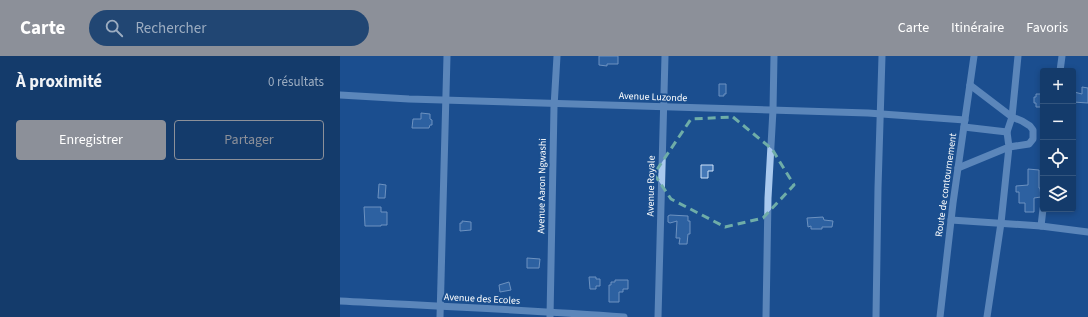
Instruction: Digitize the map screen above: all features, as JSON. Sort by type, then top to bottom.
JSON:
[{"type":"street","points":[[440,317],[448,56]]},
{"type":"street","name":"Avenue Aaron Ngwashi","points":[[550,314],[554,104],[557,56]]},
{"type":"street","name":"Avenue Royale","points":[[658,317],[665,56]]},
{"type":"street","points":[[766,317],[768,198],[773,110],[774,56]]},
{"type":"street","points":[[876,317],[882,56]]},
{"type":"street","name":"Route de contournement","points":[[940,317],[951,220],[974,56]]},
{"type":"street","points":[[987,317],[1009,147],[1007,132],[1012,117],[1018,56]]},
{"type":"street","points":[[1060,68],[1062,56]]},
{"type":"street","points":[[958,168],[1009,147],[1029,144],[1033,139],[1033,130],[1030,126],[1012,117],[970,85]]},
{"type":"street","name":"Avenue Luzonde","points":[[340,95],[409,100],[881,114],[964,123],[1007,132]]},
{"type":"street","points":[[1041,226],[1043,212]]},
{"type":"street","points":[[951,220],[1041,226],[1088,232]]},
{"type":"street","name":"Avenue des Ecoles","points":[[340,301],[624,317]]},
{"type":"highlighted area","points":[[733,117],[772,149],[794,185],[763,218],[725,227],[671,199],[654,174],[691,119]]},
{"type":"building","points":[[599,56],[618,56],[618,64],[607,64],[607,66],[599,65]]},
{"type":"building","points":[[719,84],[726,84],[726,94],[724,94],[724,96],[719,96]]},
{"type":"building","points":[[1082,87],[1088,88],[1088,103],[1076,102],[1076,92],[1082,94]]},
{"type":"building","points":[[1036,94],[1040,94],[1040,107],[1036,107],[1036,103],[1034,103],[1034,97],[1036,97]]},
{"type":"building","points":[[421,113],[430,114],[432,125],[430,125],[429,128],[412,128],[413,119],[421,119]]},
{"type":"building","points":[[701,165],[713,165],[713,171],[708,171],[708,178],[701,178]]},
{"type":"building","points":[[1028,169],[1039,170],[1040,197],[1034,198],[1034,212],[1025,212],[1025,203],[1019,203],[1019,192],[1016,192],[1016,186],[1028,185]]},
{"type":"building","points":[[379,184],[386,185],[385,198],[378,198]]},
{"type":"building","points":[[364,207],[381,207],[381,212],[387,212],[387,225],[365,226]]},
{"type":"building","points":[[668,216],[688,216],[688,221],[690,221],[690,234],[688,234],[687,244],[679,244],[680,238],[676,238],[677,221],[670,223],[668,222]]},
{"type":"building","points":[[823,217],[824,220],[833,221],[832,227],[811,229],[811,226],[808,227],[807,218]]},
{"type":"building","points":[[462,221],[471,222],[471,230],[460,231],[460,223],[462,223]]},
{"type":"building","points":[[527,258],[540,259],[539,268],[527,268]]},
{"type":"building","points":[[589,277],[596,277],[596,279],[600,279],[600,286],[596,286],[596,289],[590,289]]},
{"type":"building","points":[[615,280],[628,280],[628,289],[623,289],[623,292],[619,292],[619,302],[609,302],[609,285],[611,285],[611,282],[615,282]]},
{"type":"building","points":[[509,282],[511,290],[500,292],[499,285]]}]
